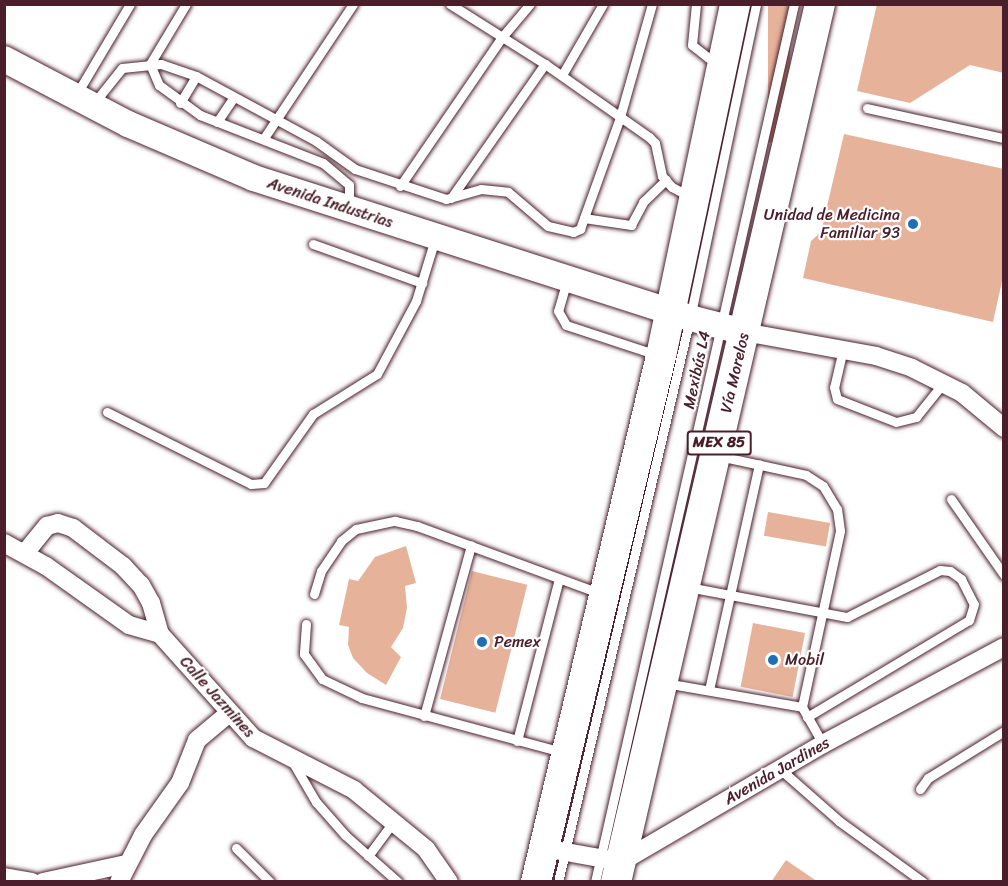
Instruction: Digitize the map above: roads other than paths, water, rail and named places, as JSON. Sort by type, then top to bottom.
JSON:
[{"type":"main road","points":[[536,882],[555,850],[567,753],[603,595],[661,356],[680,315],[694,198],[735,4]]},
{"type":"main road","name":"Vía Morelos","points":[[612,868],[664,683],[717,456],[733,330],[820,4]]},
{"type":"main road","name":"Avenida Industrias","points":[[4,59],[188,151],[349,210],[733,330]]},
{"type":"street","points":[[733,330],[893,361],[944,382],[1001,420]]},
{"type":"street","points":[[25,553],[51,524],[73,528],[123,566],[151,603],[160,634]]},
{"type":"street","points":[[4,543],[25,553],[122,621],[160,634]]},
{"type":"street","name":"Calle Jazmines","points":[[160,634],[228,714],[253,738],[291,759],[338,780],[394,821],[426,849],[449,882]]},
{"type":"street","name":"Avenida Jardines","points":[[612,868],[823,744],[1004,647]]},
{"type":"street","points":[[43,882],[123,873],[180,783],[197,740],[228,714]]},
{"type":"street","points":[[555,850],[612,868]]},
{"type":"street","points":[[4,877],[32,882]]},
{"type":"lane","points":[[84,101],[130,4]]},
{"type":"lane","points":[[150,64],[186,4]]},
{"type":"lane","points":[[264,138],[353,4]]},
{"type":"lane","points":[[450,4],[582,88],[652,140],[666,180],[694,198]]},
{"type":"lane","points":[[400,186],[502,36],[530,4]]},
{"type":"lane","points":[[562,75],[603,4]]},
{"type":"lane","points":[[84,101],[122,68],[150,64],[196,76],[275,122],[316,141],[355,169],[400,186],[451,198],[481,189],[508,192],[548,226],[570,233],[580,229],[584,218],[620,117],[652,4]]},
{"type":"lane","points":[[696,4],[692,45],[721,68]]},
{"type":"lane","name":"Mexibús L4","points":[[558,882],[555,850],[680,315],[756,4]]},
{"type":"lane","name":"Mexibús L4","points":[[596,882],[612,868],[733,330],[794,4]]},
{"type":"lane","points":[[150,64],[159,85],[180,103],[217,122],[264,138],[323,163],[345,180],[350,193],[349,210]]},
{"type":"lane","points":[[451,198],[545,64]]},
{"type":"lane","points":[[180,103],[196,76]]},
{"type":"lane","points":[[217,122],[232,98]]},
{"type":"lane","points":[[867,108],[1004,138]]},
{"type":"lane","points":[[584,218],[631,225],[643,202],[666,180]]},
{"type":"lane","points":[[107,412],[251,484],[264,483],[313,414],[377,374],[422,283],[435,236]]},
{"type":"lane","points":[[313,244],[422,283]]},
{"type":"lane","points":[[568,278],[558,310],[566,326],[661,356]]},
{"type":"lane","points":[[843,350],[834,387],[837,399],[896,422],[916,417],[944,382]]},
{"type":"lane","points":[[717,456],[759,464],[815,479],[837,509],[840,531],[802,707],[823,744]]},
{"type":"lane","points":[[709,690],[759,464]]},
{"type":"lane","points":[[951,499],[1004,575]]},
{"type":"lane","points":[[314,594],[331,553],[356,529],[375,522],[417,526],[603,595]]},
{"type":"lane","points":[[424,716],[471,545]]},
{"type":"lane","points":[[687,587],[823,615],[855,616],[940,570],[950,571],[961,579],[974,604],[969,620],[807,717]]},
{"type":"lane","points":[[517,741],[559,579]]},
{"type":"lane","points":[[306,624],[304,654],[322,679],[362,698],[567,753]]},
{"type":"lane","points":[[664,683],[802,707]]},
{"type":"lane","points":[[920,789],[928,778],[1004,731]]},
{"type":"lane","points":[[291,759],[316,802],[368,856],[398,882]]},
{"type":"lane","points":[[780,769],[839,821],[923,882]]},
{"type":"lane","points":[[368,856],[394,821]]},
{"type":"lane","points":[[236,848],[270,882]]},
{"type":"place","name":"Unidad de Medicina Familiar 93","points":[[913,224]]},
{"type":"place","name":"Pemex","points":[[482,642]]},
{"type":"place","name":"Mobil","points":[[773,660]]}]
